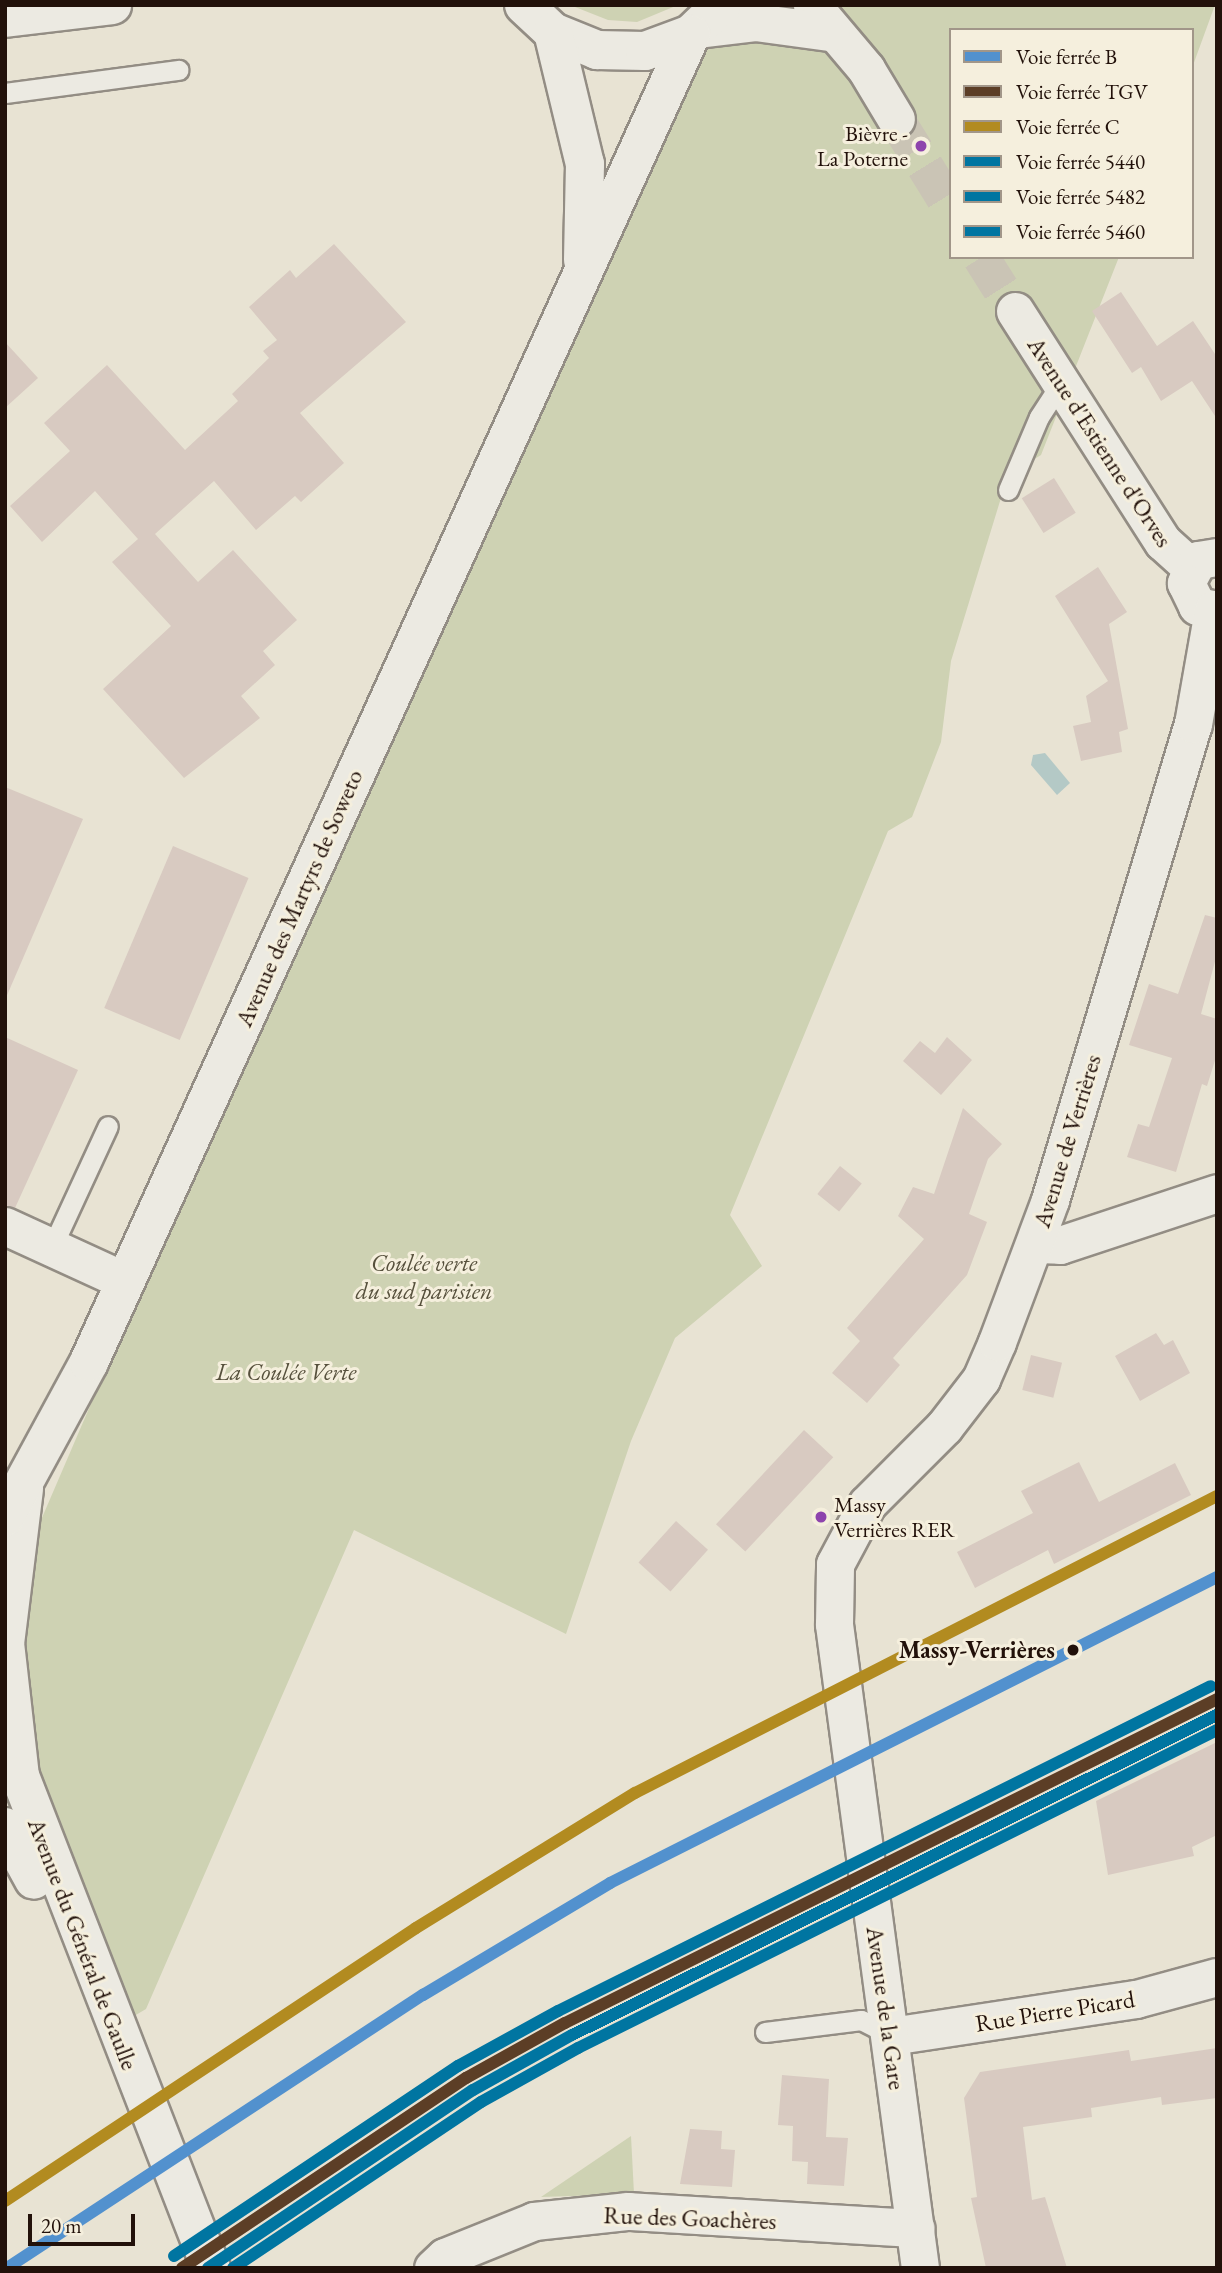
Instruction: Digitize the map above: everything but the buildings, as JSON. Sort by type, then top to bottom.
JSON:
[{"type":"main road","points":[[5,18],[112,5]]},
{"type":"main road","points":[[522,6],[553,32],[597,50],[645,51],[703,23]]},
{"type":"main road","name":"Avenue des Martyrs de Soweto","points":[[5,1517],[25,1484],[125,1281],[583,273],[703,23]]},
{"type":"main road","name":"Avenue des Martyrs de Soweto","points":[[553,32],[585,164],[583,273]]},
{"type":"main road","name":"Avenue du Général de Gaulle","points":[[25,1484],[5,1643],[19,1776],[211,2268]]},
{"type":"main road","name":"Avenue du Général de Gaulle","points":[[5,1827],[31,1872],[189,2268]]},
{"type":"street","points":[[703,23],[821,18],[866,69],[896,119]]},
{"type":"street","name":"Avenue d'Estienne d'Orves","points":[[1015,311],[1168,549],[1204,562]]},
{"type":"street","points":[[1204,562],[1187,592],[1197,606],[1215,610]]},
{"type":"street","name":"Avenue de Verrières","points":[[834,1624],[835,1564],[844,1541],[867,1504],[944,1427],[981,1379],[1036,1244],[1193,724],[1215,610]]},
{"type":"street","points":[[1036,1244],[1060,1245],[1217,1193]]},
{"type":"street","points":[[5,1226],[125,1281]]},
{"type":"street","name":"Avenue de la Gare","points":[[834,1624],[920,2268]]},
{"type":"street","name":"Rue Pierre Picard","points":[[891,2036],[1136,1999],[1217,1977]]},
{"type":"street","name":"Rue des Goachères","points":[[433,2268],[445,2257],[534,2221],[628,2211],[915,2228]]},
{"type":"lane","points":[[5,93],[178,70]]},
{"type":"lane","points":[[1008,490],[1039,417],[1061,383]]},
{"type":"lane","points":[[52,1247],[108,1126]]},
{"type":"lane","points":[[765,2032],[861,2020],[891,2036]]},
{"type":"green space","points":[[570,5],[678,5],[637,22],[608,20]]},
{"type":"green space","name":"Coulée verte du sud parisien","points":[[721,5],[1215,5],[1194,63],[1194,28],[949,28],[949,259],[1118,259],[1041,455],[1008,475],[951,661],[941,742],[912,817],[888,831],[730,1215],[762,1266],[675,1338],[631,1441],[566,1634],[354,1530],[146,2009],[129,2019],[36,1788],[20,1634],[32,1541],[176,1206]]},
{"type":"green space","points":[[631,2136],[634,2194],[541,2197]]},
{"type":"shaded area","points":[[1045,753],[1070,783],[1057,795],[1031,765],[1033,755]]},
{"type":"tunnel","points":[[896,119],[949,205]]},
{"type":"tunnel","points":[[982,259],[1015,311]]},
{"type":"rail line","name":"C","points":[[5,2201],[416,1928],[635,1793],[1217,1496]]},
{"type":"rail line","name":"B","points":[[7,2268],[423,1995],[610,1883],[1217,1577]]},
{"type":"rail line","name":"5482","points":[[174,2256],[458,2066],[558,2011],[1211,1686]]},
{"type":"rail line","name":"TGV","points":[[182,2268],[466,2078],[565,2023],[1217,1699]]},
{"type":"rail line","name":"5440","points":[[208,2268],[473,2090],[572,2035],[1217,1715]]},
{"type":"rail line","name":"5460","points":[[233,2268],[481,2102],[578,2048],[1217,1730]]},
{"type":"place","name":"Bièvre - La Poterne","points":[[921,146]]},
{"type":"place","name":"Massy Verrières RER","points":[[821,1517]]},
{"type":"place","name":"Massy-Verrières","points":[[1073,1650]]},
{"type":"park label","name":"La Coulée Verte","points":[[286,1372]]}]
